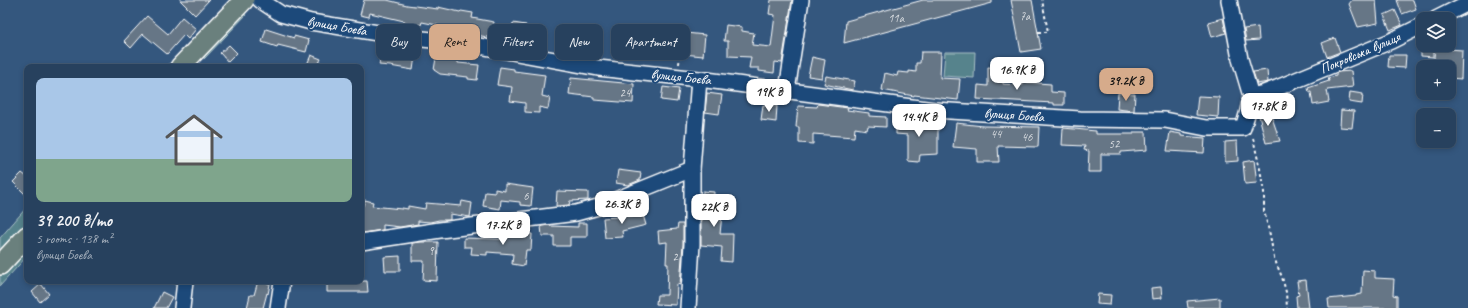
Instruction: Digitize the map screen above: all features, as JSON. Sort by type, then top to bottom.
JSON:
[{"type":"main road","points":[[183,64],[244,0]]},
{"type":"main road","points":[[0,265],[24,239]]},
{"type":"street","name":"вулиця Боєва","points":[[260,0],[282,14],[311,22],[402,37],[463,43],[598,68],[699,78],[934,110],[1080,119],[1166,120],[1206,128],[1243,128]]},
{"type":"street","points":[[788,90],[802,0]]},
{"type":"street","points":[[1228,0],[1240,59],[1251,96],[1243,128]]},
{"type":"street","points":[[1450,12],[1468,3]]},
{"type":"street","name":"Покровська вулиця","points":[[1251,96],[1264,93],[1284,85],[1391,41],[1416,28]]},
{"type":"street","points":[[688,308],[692,244],[692,169],[699,78]]},
{"type":"street","points":[[364,242],[440,230],[576,213],[598,207],[692,169]]},
{"type":"street","points":[[182,308],[185,284]]},
{"type":"street","points":[[278,308],[282,284]]},
{"type":"path","points":[[1038,32],[1048,32],[1042,0]]},
{"type":"path","points":[[1243,128],[1250,127],[1264,192],[1264,211],[1274,258],[1282,277],[1286,292],[1287,308]]},
{"type":"green space","points":[[241,13],[246,15],[204,59],[205,52]]},
{"type":"green space","points":[[945,52],[975,52],[974,78],[943,76]]},
{"type":"green space","points":[[24,210],[24,228],[0,256],[0,238]]},
{"type":"green space","points":[[24,243],[24,259],[0,286],[0,271]]},
{"type":"building","points":[[180,0],[209,0],[195,15]]},
{"type":"building","points":[[364,0],[387,0],[407,5],[438,9],[438,7],[460,12],[473,13],[472,18],[494,22],[494,24],[488,24],[488,37],[480,36],[480,24],[432,24],[422,22],[421,25],[404,23],[404,21],[370,13],[369,17],[360,15]]},
{"type":"building","points":[[771,0],[792,0],[782,63],[775,62],[774,73],[759,71],[759,68],[749,68],[751,57],[728,56],[728,41],[724,41],[726,25],[742,27],[742,31],[754,33],[752,45],[771,47],[775,15],[769,14]]},
{"type":"building","points":[[923,0],[992,0],[992,3],[844,43],[846,21]]},
{"type":"building","points":[[1011,0],[1032,0],[1041,49],[1021,52]]},
{"type":"building","points":[[1352,0],[1376,0],[1378,23],[1358,27],[1349,4]]},
{"type":"building","points":[[1397,0],[1413,0],[1416,9],[1402,14]]},
{"type":"building","points":[[1395,10],[1402,25],[1390,30],[1384,15]]},
{"type":"building","points":[[147,16],[168,34],[182,17],[196,29],[188,39],[184,35],[167,54],[143,34],[131,48],[124,41]]},
{"type":"building","points":[[1223,18],[1226,33],[1212,37],[1208,22]]},
{"type":"building","points":[[1258,27],[1259,40],[1246,41],[1244,29]]},
{"type":"building","points":[[266,29],[294,38],[294,36],[309,40],[306,52],[278,45],[277,47],[262,42]]},
{"type":"building","points":[[690,33],[705,35],[703,56],[690,55]]},
{"type":"building","points":[[1335,38],[1340,52],[1327,57],[1322,43]]},
{"type":"building","points":[[229,45],[237,53],[228,62],[220,53]]},
{"type":"building","points":[[1456,50],[1462,50],[1461,79],[1456,79],[1456,60],[1434,60],[1435,52],[1456,52]]},
{"type":"building","points":[[921,52],[941,52],[940,78],[960,79],[958,100],[914,96],[882,90],[885,73],[897,76],[898,72],[916,72],[916,63],[920,63]]},
{"type":"building","points":[[1421,52],[1433,52],[1433,57],[1421,56]]},
{"type":"building","points":[[311,55],[321,59],[318,64],[307,64]]},
{"type":"building","points":[[1389,55],[1406,55],[1405,68],[1388,67]]},
{"type":"building","points":[[812,57],[825,60],[822,78],[808,76]]},
{"type":"building","points":[[380,60],[414,60],[413,70],[379,65]]},
{"type":"building","points":[[436,60],[458,60],[458,63],[479,65],[477,80],[468,79],[468,77],[440,74],[434,70]]},
{"type":"building","points":[[500,67],[514,69],[514,71],[545,75],[542,96],[550,98],[548,109],[539,107],[539,113],[525,112],[525,103],[510,101],[512,87],[497,85]]},
{"type":"building","points":[[988,67],[1003,68],[1003,84],[1023,85],[1023,82],[1051,84],[1051,92],[1064,93],[1064,105],[1054,105],[1054,103],[977,99],[978,85],[988,86]]},
{"type":"building","points":[[1267,70],[1268,82],[1257,84],[1253,72]]},
{"type":"building","points":[[1351,71],[1353,87],[1327,90],[1329,102],[1313,105],[1311,92],[1309,92],[1308,88],[1329,81],[1328,78],[1336,76],[1338,72]]},
{"type":"building","points":[[826,76],[855,81],[853,90],[824,84]]},
{"type":"building","points":[[571,78],[634,84],[633,103],[594,100],[594,97],[569,94]]},
{"type":"building","points":[[663,87],[679,89],[677,102],[661,100]]},
{"type":"building","points":[[1350,92],[1363,94],[1362,104],[1349,102]]},
{"type":"building","points":[[707,93],[722,95],[719,114],[705,112]]},
{"type":"building","points":[[1118,93],[1135,94],[1134,111],[1117,109]]},
{"type":"building","points":[[1198,96],[1219,97],[1218,117],[1196,115]]},
{"type":"building","points":[[818,104],[848,108],[847,110],[869,113],[869,116],[886,117],[886,127],[868,126],[867,130],[855,128],[854,137],[813,134],[813,144],[799,143],[799,127],[796,127],[798,106],[817,107]]},
{"type":"building","points":[[763,105],[777,106],[776,122],[761,120]]},
{"type":"building","points":[[1269,109],[1280,141],[1266,143],[1258,112]]},
{"type":"building","points":[[1341,110],[1354,111],[1352,128],[1340,127]]},
{"type":"building","points":[[896,119],[911,119],[911,123],[938,123],[938,154],[920,155],[919,162],[908,161],[908,135],[896,134]]},
{"type":"building","points":[[956,123],[983,126],[1039,127],[1038,147],[998,146],[999,162],[977,162],[977,149],[953,147]]},
{"type":"building","points":[[1063,128],[1096,131],[1096,134],[1134,134],[1134,132],[1146,132],[1147,150],[1121,152],[1121,154],[1101,154],[1101,172],[1088,172],[1089,151],[1084,150],[1085,146],[1062,145]]},
{"type":"building","points":[[1170,132],[1181,134],[1181,136],[1205,138],[1204,153],[1167,151]]},
{"type":"building","points":[[1237,141],[1238,161],[1225,162],[1225,142]]},
{"type":"building","points":[[1254,160],[1257,183],[1245,184],[1243,162]]},
{"type":"building","points":[[618,170],[641,173],[640,180],[628,185],[616,183]]},
{"type":"building","points":[[22,173],[24,175],[24,193],[13,182]]},
{"type":"building","points":[[505,184],[533,188],[531,206],[520,205],[520,202],[501,200],[500,209],[483,206],[485,192],[495,193],[495,189],[505,191]]},
{"type":"building","points":[[557,191],[588,192],[588,200],[570,201],[569,205],[556,206]]},
{"type":"building","points":[[703,191],[714,192],[713,213],[722,214],[720,234],[733,234],[732,262],[721,261],[722,247],[701,245],[701,211]]},
{"type":"building","points":[[365,200],[373,202],[372,206],[408,209],[408,206],[425,209],[426,203],[461,206],[462,201],[472,203],[470,217],[450,214],[450,220],[430,222],[418,221],[418,224],[400,227],[383,225],[383,230],[364,233]]},
{"type":"building","points":[[643,215],[646,225],[622,231],[623,237],[605,238],[603,218]]},
{"type":"building","points":[[578,223],[587,223],[587,237],[570,237],[570,246],[554,246],[554,236],[542,236],[541,226],[550,225],[578,227]]},
{"type":"building","points":[[678,224],[683,224],[683,244],[680,285],[677,284],[676,305],[656,304],[657,295],[667,295],[668,264],[666,264],[667,242],[659,243],[658,231],[677,229]]},
{"type":"building","points":[[516,233],[532,234],[531,250],[526,250],[524,266],[512,264],[513,254],[487,252],[487,255],[471,254],[472,247],[464,247],[464,238],[501,239],[501,234],[516,235]]},
{"type":"building","points":[[438,242],[437,281],[423,280],[424,261],[412,261],[412,243]]},
{"type":"building","points":[[400,256],[400,271],[385,271],[384,257]]},
{"type":"building","points":[[1363,270],[1375,271],[1375,278],[1394,279],[1393,295],[1397,296],[1397,308],[1329,308],[1328,299],[1362,294]]},
{"type":"building","points":[[1306,280],[1309,308],[1297,308],[1296,296],[1299,295],[1297,281]]},
{"type":"building","points":[[364,281],[367,281],[368,292],[327,292],[327,284],[364,284]]},
{"type":"building","points":[[41,284],[49,294],[40,302],[32,292]]},
{"type":"building","points":[[257,284],[270,284],[263,308],[247,308],[250,295],[254,295]]},
{"type":"building","points":[[1161,287],[1162,298],[1152,299],[1151,288]]},
{"type":"building","points":[[162,292],[172,297],[166,308],[154,308]]},
{"type":"building","points":[[1098,294],[1111,295],[1110,305],[1097,304]]},
{"type":"building","points":[[1220,298],[1220,308],[1188,308],[1187,301]]}]
